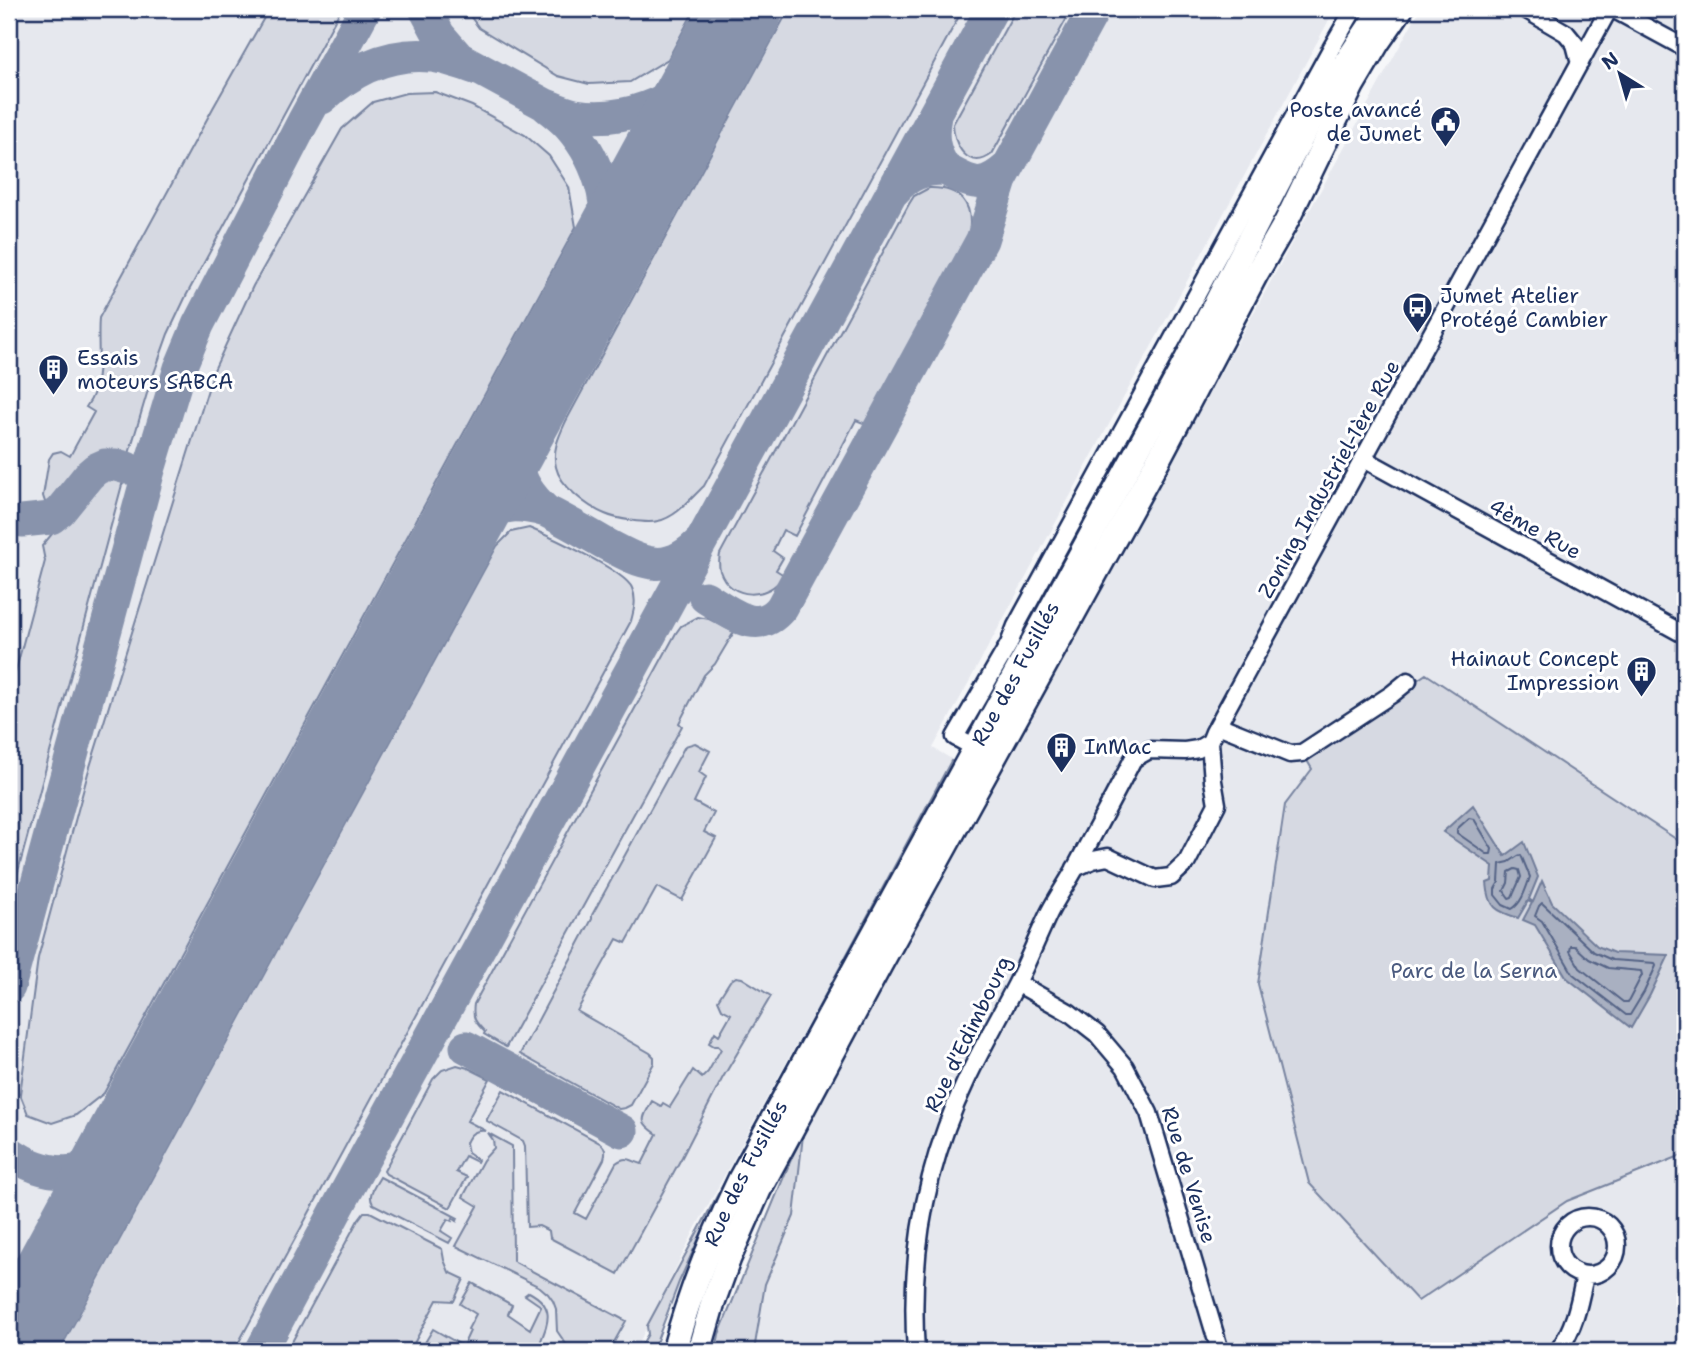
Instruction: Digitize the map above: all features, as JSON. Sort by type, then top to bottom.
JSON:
[{"type":"highway","name":"Rue des Fusillés","points":[[674,1351],[685,1310],[705,1255],[740,1180],[965,742],[1179,373],[1315,112],[1381,9]]},
{"type":"highway","name":"Rue des Fusillés","points":[[700,1348],[729,1258],[780,1150],[1158,460],[1294,206],[1352,86],[1401,9]]},
{"type":"highway","points":[[668,1351],[685,1310]]},
{"type":"street","points":[[965,742],[1016,626],[1354,9]]},
{"type":"street","points":[[1525,9],[1566,33],[1575,44],[1580,63]]},
{"type":"street","points":[[1611,9],[1685,48]]},
{"type":"street","name":"Zoning Industriel-1ère Rue","points":[[1210,742],[1611,9]]},
{"type":"street","name":"4ème Rue","points":[[1364,459],[1685,635]]},
{"type":"street","points":[[1218,725],[1290,754],[1302,753],[1408,681]]},
{"type":"street","points":[[1075,868],[1108,857],[1155,879],[1171,877],[1187,862],[1217,804],[1210,742]]},
{"type":"street","name":"Rue d'Edimbourg","points":[[916,1351],[914,1319],[921,1218],[945,1131],[966,1080],[1017,983],[1050,911],[1133,759],[1149,750],[1185,751],[1198,749],[1210,742]]},
{"type":"street","name":"Rue de Venise","points":[[1017,983],[1070,1013],[1097,1034],[1125,1067],[1149,1113],[1220,1351]]},
{"type":"street","points":[[1558,1351],[1569,1336],[1585,1275]]},
{"type":"shaded area","points":[[9,9],[1335,9],[933,748],[955,761],[695,1229],[635,1351],[9,1351]]},
{"type":"shaded area","points":[[1420,9],[1685,9],[1685,845],[1426,674],[1417,1301],[1567,1201],[1685,1154],[1685,1351],[754,1351],[765,1284],[794,1216],[803,1135]]},
{"type":"green space","points":[[269,9],[341,9],[186,296],[168,334],[129,454],[114,453],[92,460],[52,502],[45,502],[43,496],[49,459],[53,453],[61,451],[70,456],[94,412],[86,407],[98,376],[99,318]]},
{"type":"green space","points":[[465,9],[695,9],[668,59],[630,82],[589,84],[558,76],[479,28]]},
{"type":"green space","points":[[789,9],[963,9],[704,486],[665,519],[647,522],[610,516],[583,501],[563,481],[555,461],[559,438]]},
{"type":"green space","points":[[1016,9],[1072,9],[992,154],[976,160],[964,154],[959,147],[953,124]]},
{"type":"green space","points":[[435,92],[472,106],[525,135],[549,156],[569,187],[576,227],[104,1093],[76,1115],[52,1123],[28,1114],[20,1094],[38,958],[88,773],[214,370],[253,286],[342,129],[373,102],[406,93]]},
{"type":"green space","points":[[929,188],[949,190],[962,199],[969,214],[969,234],[866,424],[856,420],[795,536],[783,530],[773,551],[783,558],[776,570],[784,575],[770,589],[760,593],[750,594],[732,588],[720,571],[720,554],[909,204],[914,196]]},
{"type":"green space","points":[[106,479],[123,481],[9,905],[9,696],[45,561],[42,546],[89,489]]},
{"type":"green space","points":[[529,528],[585,555],[626,581],[634,596],[631,621],[234,1351],[59,1351],[497,546],[511,532]]},
{"type":"green space","points":[[698,617],[709,619],[734,632],[715,664],[704,675],[679,723],[682,726],[506,1047],[484,1034],[475,1020],[474,1004],[676,633],[681,626]]},
{"type":"green space","name":"Parc de la Serna","points":[[1426,674],[1685,845],[1685,1154],[1567,1201],[1418,1301],[1309,1183],[1258,984],[1285,805],[1312,769],[1305,757]]},
{"type":"green space","points":[[695,743],[710,751],[699,772],[706,777],[694,802],[714,813],[704,832],[716,838],[682,900],[657,887],[626,943],[617,939],[577,1011],[654,1057],[654,1063],[631,1105],[619,1109],[520,1054],[592,915],[685,746]]},
{"type":"green space","points":[[951,761],[954,762],[699,1238],[653,1351],[638,1351],[648,1334],[647,1326]]},
{"type":"green space","points":[[736,977],[771,996],[722,1079],[618,1274],[550,1238],[549,1231],[539,1226],[527,1227],[525,1146],[523,1141],[487,1121],[503,1090],[603,1147],[604,1159],[575,1213],[586,1219],[616,1163],[626,1159],[642,1164],[657,1134],[644,1123],[652,1101],[670,1107],[693,1070],[702,1078],[708,1072],[721,1049],[709,1043],[715,1032],[719,1035],[731,1014],[722,1009],[718,1000],[730,981]]},
{"type":"green space","points":[[457,1065],[490,1079],[467,1121],[486,1131],[473,1133],[466,1143],[468,1153],[478,1160],[477,1162],[465,1156],[456,1172],[467,1177],[450,1208],[384,1171],[433,1079],[442,1070]]},
{"type":"green space","points":[[488,1133],[512,1146],[513,1261],[626,1321],[609,1351],[575,1351],[557,1331],[556,1309],[548,1294],[540,1287],[456,1246],[478,1206],[463,1197],[483,1160],[494,1148]]},
{"type":"green space","points":[[803,1135],[794,1216],[765,1284],[754,1351],[716,1351],[719,1334]]},
{"type":"green space","points":[[380,1177],[458,1218],[457,1221],[448,1219],[441,1231],[452,1238],[449,1243],[373,1204],[371,1194]]},
{"type":"green space","points":[[364,1212],[370,1212],[442,1249],[449,1272],[464,1279],[454,1301],[437,1300],[410,1351],[287,1351],[358,1220]]},
{"type":"green space","points":[[472,1283],[512,1305],[508,1314],[530,1329],[541,1306],[525,1295],[529,1292],[544,1304],[548,1318],[537,1351],[420,1351],[433,1329],[463,1346],[476,1314],[460,1304]]},
{"type":"water","points":[[1473,805],[1505,856],[1524,842],[1538,877],[1529,899],[1533,902],[1542,881],[1552,903],[1597,946],[1614,953],[1669,955],[1631,1028],[1567,978],[1535,925],[1523,920],[1532,903],[1528,901],[1518,918],[1504,913],[1492,903],[1487,883],[1492,881],[1493,866],[1443,832]]},
{"type":"taxiway","points":[[9,987],[149,470],[180,368],[198,325],[365,9]]},
{"type":"taxiway","points":[[425,9],[439,35],[459,58],[544,104]]},
{"type":"taxiway","points":[[261,1351],[992,9]]},
{"type":"taxiway","points":[[705,597],[734,615],[754,621],[763,621],[782,607],[982,240],[1001,180],[1094,9]]},
{"type":"taxiway","points":[[589,290],[605,247],[607,228],[603,191],[598,174],[580,141],[566,123],[544,104],[571,114],[593,117],[612,116],[647,108],[694,80],[710,64],[725,40]]},
{"type":"taxiway","points":[[322,98],[359,71],[400,57],[431,56],[478,69]]},
{"type":"taxiway","points":[[894,191],[905,180],[917,174],[945,169],[934,144],[935,116]]},
{"type":"taxiway","points":[[945,169],[970,181],[984,182],[1007,168]]},
{"type":"taxiway","points":[[450,545],[470,525],[494,510],[516,506],[546,511],[525,487],[517,463],[526,406]]},
{"type":"taxiway","points":[[22,521],[51,518],[96,469],[105,465],[127,468]]},
{"type":"taxiway","points":[[546,511],[643,561],[666,563],[689,552],[702,540]]},
{"type":"taxiway","points":[[466,1047],[622,1131]]},
{"type":"taxiway","points":[[9,1152],[23,1161],[51,1171],[80,1170],[107,1157],[129,1132],[144,1108]]},
{"type":"runway","points":[[12,1351],[742,9]]},
{"type":"place","name":"Poste avancé de Jumet","points":[[1445,149]]},
{"type":"place","name":"Jumet Atelier Protégé Cambier","points":[[1417,335]]},
{"type":"place","name":"Essais moteurs SABCA","points":[[54,397]]},
{"type":"place","name":"Hainaut Concept Impression","points":[[1642,698]]},
{"type":"place","name":"InMac","points":[[1061,774]]}]
